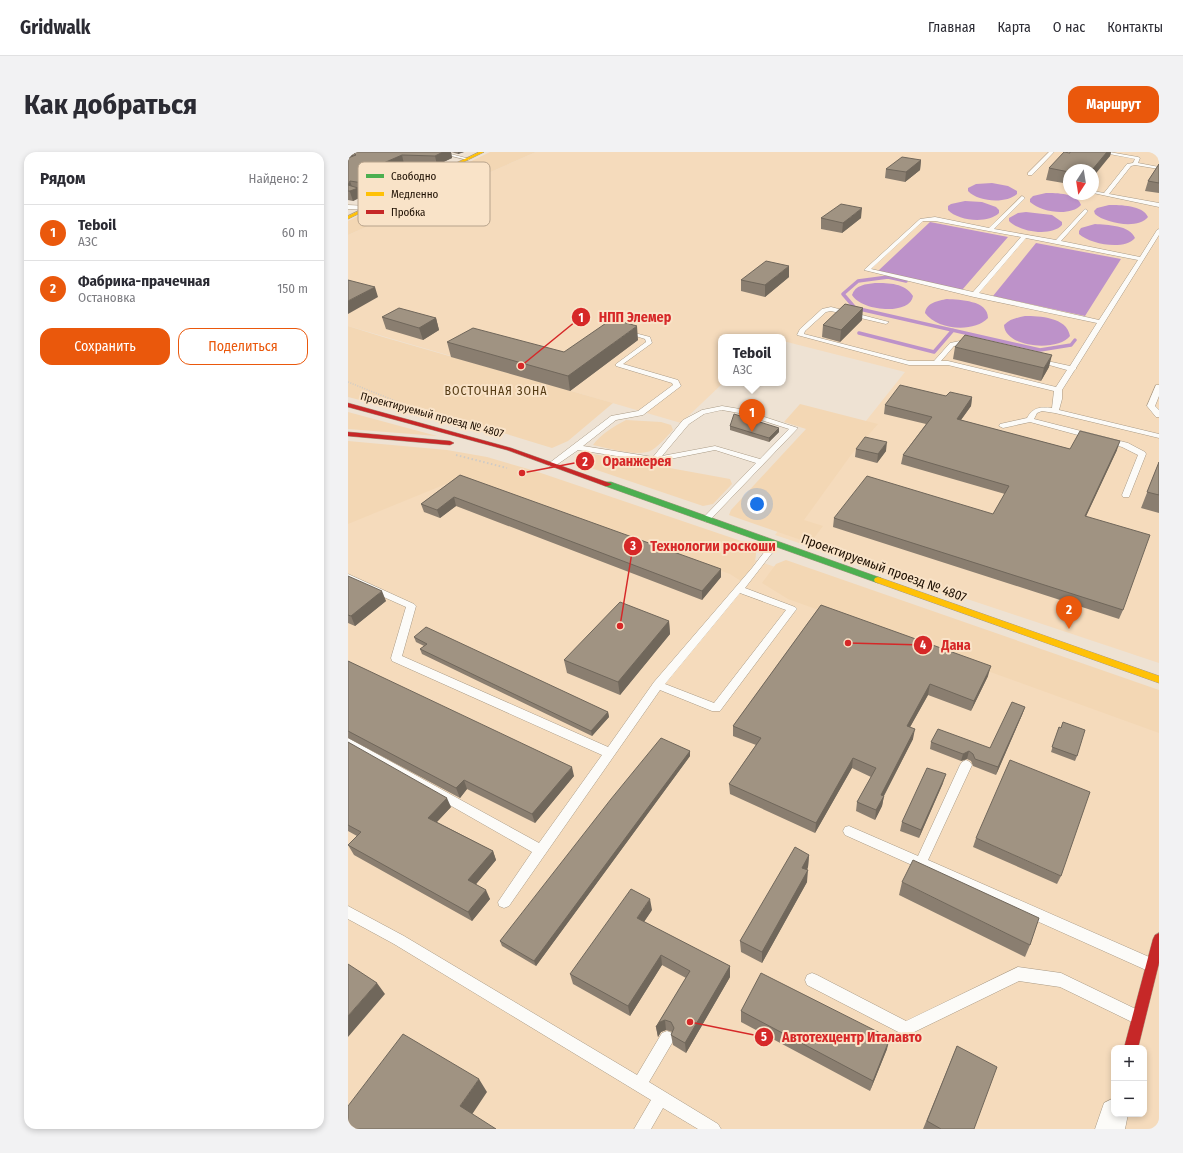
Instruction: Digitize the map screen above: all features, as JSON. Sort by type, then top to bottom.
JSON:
[{"type":"main road","points":[[461,162],[482,152]]},
{"type":"main road","points":[[348,218],[358,213]]},
{"type":"main road","name":"Проектируемый проезд № 4807","points":[[348,405],[509,449],[1159,680]]},
{"type":"main road","name":"Проектируемый проезд № 4807","points":[[348,434],[509,449]]},
{"type":"main road","points":[[1132,1045],[1139,1018],[1148,1004],[1152,966],[1159,939]]},
{"type":"street","points":[[1110,1129],[1113,1117]]},
{"type":"lane","points":[[437,152],[468,159]]},
{"type":"lane","points":[[1030,174],[1052,152]]},
{"type":"lane","points":[[1102,152],[1138,158],[1135,164]]},
{"type":"lane","points":[[1106,194],[1129,165],[1135,164],[1159,168]]},
{"type":"lane","points":[[354,193],[358,194]]},
{"type":"lane","points":[[1099,193],[1159,205]]},
{"type":"lane","points":[[990,230],[1022,198]]},
{"type":"lane","points":[[348,207],[358,208]]},
{"type":"lane","points":[[1057,242],[1085,211]]},
{"type":"lane","points":[[1100,322],[867,270],[922,220],[935,220],[1140,259]]},
{"type":"lane","points":[[1055,411],[1058,399],[1058,390],[1073,369],[1100,322],[1159,231]]},
{"type":"lane","points":[[974,295],[1024,237]]},
{"type":"lane","points":[[886,322],[831,309],[824,310],[802,330],[800,335],[909,363],[948,364],[1058,390]]},
{"type":"lane","points":[[552,464],[577,447],[614,418],[640,413],[677,386],[674,382],[618,365],[649,343],[648,338],[618,330]]},
{"type":"lane","points":[[936,363],[952,344],[960,343],[982,348]]},
{"type":"lane","points":[[1028,358],[1073,369]]},
{"type":"lane","points":[[1159,387],[1152,406],[1159,416]]},
{"type":"lane","points":[[655,460],[686,422],[702,412],[722,408],[740,411],[794,428],[706,519]]},
{"type":"lane","points":[[1030,420],[1034,412],[1041,409],[1159,436]]},
{"type":"lane","points":[[1004,426],[1030,420],[1125,445],[1142,454],[1126,495]]},
{"type":"lane","points":[[1125,445],[1134,430]]},
{"type":"lane","points":[[577,447],[655,460],[715,448],[761,462]]},
{"type":"lane","points":[[504,902],[658,685],[775,544]]},
{"type":"lane","points":[[348,577],[412,606],[396,658],[610,753]]},
{"type":"lane","points":[[658,685],[716,708],[792,608],[738,589]]},
{"type":"lane","points":[[348,742],[541,850]]},
{"type":"lane","points":[[921,863],[966,765]]},
{"type":"lane","points":[[849,831],[1152,966]]},
{"type":"lane","points":[[348,912],[399,940],[713,1129]]},
{"type":"lane","points":[[812,980],[906,1029],[1018,974],[1061,980],[1139,1018]]},
{"type":"lane","points":[[640,1084],[667,1038]]},
{"type":"lane","points":[[642,1129],[661,1098]]},
{"type":"shaded area","points":[[490,152],[536,152],[490,172],[490,162],[469,162]]},
{"type":"shaded area","points":[[536,152],[1159,152],[1159,663],[775,535],[905,372],[786,342],[786,334],[718,334],[718,386],[720,386],[681,423],[348,326],[348,235],[368,226],[490,226],[490,172]]},
{"type":"shaded area","points":[[992,183],[1008,186],[1017,191],[1017,194],[1006,199],[992,200],[978,198],[968,191],[968,188],[976,184]]},
{"type":"shaded area","points":[[1046,193],[1063,194],[1063,200],[1078,200],[1081,205],[1070,211],[1048,211],[1030,202],[1030,199],[1033,196]]},
{"type":"shaded area","points":[[965,201],[982,202],[996,207],[999,210],[999,213],[988,219],[973,220],[959,217],[948,210],[948,206],[951,204]]},
{"type":"shaded area","points":[[1109,205],[1131,206],[1141,210],[1148,217],[1137,223],[1122,224],[1106,220],[1095,214],[1094,211],[1097,208]]},
{"type":"shaded area","points":[[1026,212],[1052,215],[1062,222],[1062,225],[1051,231],[1036,232],[1020,228],[1009,221],[1009,218],[1018,213]]},
{"type":"shaded area","points":[[358,216],[358,226],[368,226],[348,235],[348,221]]},
{"type":"shaded area","points":[[930,222],[1008,237],[962,290],[878,271]]},
{"type":"shaded area","points":[[1095,224],[1118,226],[1128,230],[1135,238],[1130,242],[1123,244],[1107,245],[1091,241],[1079,234],[1081,228]]},
{"type":"shaded area","points":[[1036,243],[1121,259],[1085,316],[993,296]]},
{"type":"shaded area","points":[[875,283],[901,286],[906,288],[913,296],[910,302],[903,307],[885,309],[865,305],[852,295],[858,287]]},
{"type":"shaded area","points":[[947,299],[978,304],[987,312],[988,318],[982,323],[974,326],[956,328],[938,323],[925,313],[930,304]]},
{"type":"shaded area","points":[[1025,316],[1045,317],[1058,321],[1068,330],[1070,336],[1064,341],[1044,346],[1022,343],[1013,339],[1007,333],[1004,325],[1011,320]]},
{"type":"shaded area","points":[[348,326],[613,403],[568,441],[552,448],[422,408],[384,406],[348,397]]},
{"type":"shaded area","points":[[800,404],[878,424],[851,455],[804,520],[823,526],[814,538],[804,541],[729,515],[731,510],[806,429],[784,422]]},
{"type":"shaded area","points":[[348,412],[437,436],[348,429]]},
{"type":"shaded area","points":[[626,420],[661,422],[671,425],[673,430],[658,446],[646,452],[623,452],[593,445],[608,431]]},
{"type":"shaded area","points":[[348,441],[447,450],[487,457],[535,471],[747,543],[756,550],[754,563],[741,581],[730,574],[463,477],[348,524]]},
{"type":"shaded area","points":[[593,454],[730,479],[732,484],[713,504],[703,506],[579,464],[577,459],[582,455]]},
{"type":"shaded area","points":[[348,456],[547,489],[1159,698],[1159,1129],[348,1129]]},
{"type":"shaded area","points":[[786,560],[1159,690],[1159,733],[788,599],[762,583],[776,564]]},
{"type":"building","points":[[353,152],[443,152],[435,156],[402,155],[386,162],[358,162],[358,182],[350,181],[348,185],[348,158],[356,155]]},
{"type":"building","points":[[1064,152],[1107,152],[1097,164],[1063,164],[1063,171],[1049,168]]},
{"type":"building","points":[[902,157],[921,160],[906,172],[886,169]]},
{"type":"building","points":[[1159,164],[1159,183],[1148,181]]},
{"type":"building","points":[[348,185],[358,188],[348,191]]},
{"type":"building","points":[[841,204],[862,208],[843,223],[821,218]]},
{"type":"building","points":[[766,261],[789,266],[765,285],[741,280]]},
{"type":"building","points":[[348,280],[375,287],[348,301]]},
{"type":"building","points":[[845,304],[863,308],[841,330],[823,325]]},
{"type":"building","points":[[399,308],[436,318],[419,328],[382,317]]},
{"type":"building","points":[[612,319],[637,326],[568,376],[447,342],[473,328],[564,352]]},
{"type":"building","points":[[965,335],[1052,355],[1044,368],[955,347]]},
{"type":"building","points":[[900,385],[946,396],[950,392],[972,397],[957,419],[1070,449],[1080,431],[1120,441],[1085,516],[1150,535],[1123,610],[834,518],[867,476],[993,514],[1009,486],[903,455],[932,417],[885,405]]},
{"type":"building","points":[[734,414],[779,428],[769,438],[730,426]]},
{"type":"building","points":[[865,437],[887,442],[878,454],[856,449]]},
{"type":"building","points":[[1159,462],[1159,495],[1147,492]]},
{"type":"building","points":[[460,475],[721,569],[702,591],[454,497],[437,510],[421,504]]},
{"type":"building","points":[[348,576],[382,591],[351,616],[348,615]]},
{"type":"building","points":[[620,602],[669,621],[618,682],[564,660]]},
{"type":"building","points":[[821,605],[991,666],[974,701],[930,684],[907,726],[915,729],[881,795],[884,796],[876,810],[857,802],[876,768],[853,758],[816,823],[729,784],[761,738],[733,726]]},
{"type":"building","points":[[426,627],[608,712],[591,731],[420,649],[427,644],[414,637]]},
{"type":"building","points":[[348,661],[572,767],[532,814],[464,780],[456,788],[348,731]]},
{"type":"building","points":[[1012,702],[1025,707],[998,767],[975,759],[973,754],[969,751],[963,754],[931,742],[938,729],[990,748]]},
{"type":"building","points":[[1063,722],[1085,730],[1077,756],[1052,747],[1059,727],[1061,728]]},
{"type":"building","points":[[661,738],[690,751],[534,961],[500,941],[611,799]]},
{"type":"building","points":[[348,742],[447,798],[428,818],[493,851],[468,880],[486,890],[468,912],[348,845],[361,832],[348,825]]},
{"type":"building","points":[[1010,760],[1090,792],[1061,876],[976,838]]},
{"type":"building","points":[[927,768],[946,774],[921,830],[902,822]]},
{"type":"building","points":[[795,847],[809,855],[802,868],[808,870],[762,952],[740,941]]},
{"type":"building","points":[[913,860],[1039,918],[1030,945],[902,882]]},
{"type":"building","points":[[631,889],[650,899],[637,918],[730,966],[685,1043],[671,1035],[674,1028],[671,1022],[665,1020],[660,1022],[656,1027],[690,971],[661,955],[628,1006],[570,974]]},
{"type":"building","points":[[348,964],[377,983],[348,1016]]},
{"type":"building","points":[[761,973],[890,1038],[873,1081],[741,1011]]},
{"type":"building","points":[[403,1034],[479,1079],[460,1106],[496,1129],[348,1129],[348,1106]]},
{"type":"building","points":[[957,1046],[997,1067],[974,1129],[941,1129],[927,1121]]},
{"type":"waterway","points":[[906,281],[888,277],[858,281],[843,294],[855,308],[953,330]]},
{"type":"waterway","points":[[859,333],[934,352],[953,330]]},
{"type":"waterway","points":[[953,330],[1040,350],[1071,345],[1075,340]]},
{"type":"traffic: fast","points":[[608,484],[878,580]]},
{"type":"traffic: slow","points":[[462,162],[482,152]]},
{"type":"traffic: slow","points":[[348,218],[358,213]]},
{"type":"traffic: slow","points":[[878,580],[1159,680]]},
{"type":"traffic: jam","points":[[348,405],[509,449],[608,484]]},
{"type":"traffic: jam","points":[[348,434],[450,443]]},
{"type":"traffic: jam","points":[[1132,1045],[1159,939]]},
{"type":"place","name":"НПП Элемер","points":[[521,366]]},
{"type":"place","name":"Teboil","points":[[752,432]]},
{"type":"place","name":"Оранжерея","points":[[522,473]]},
{"type":"place","name":"Технологии роскоши","points":[[620,626]]},
{"type":"place","name":"Фабрика-прачечная","points":[[1069,629]]},
{"type":"place","name":"Дана","points":[[848,643]]},
{"type":"place","name":"Автотехцентр Италавто","points":[[690,1022]]},
{"type":"district","name":"ВОСТОЧНАЯ ЗОНА","points":[[496,391]]}]
